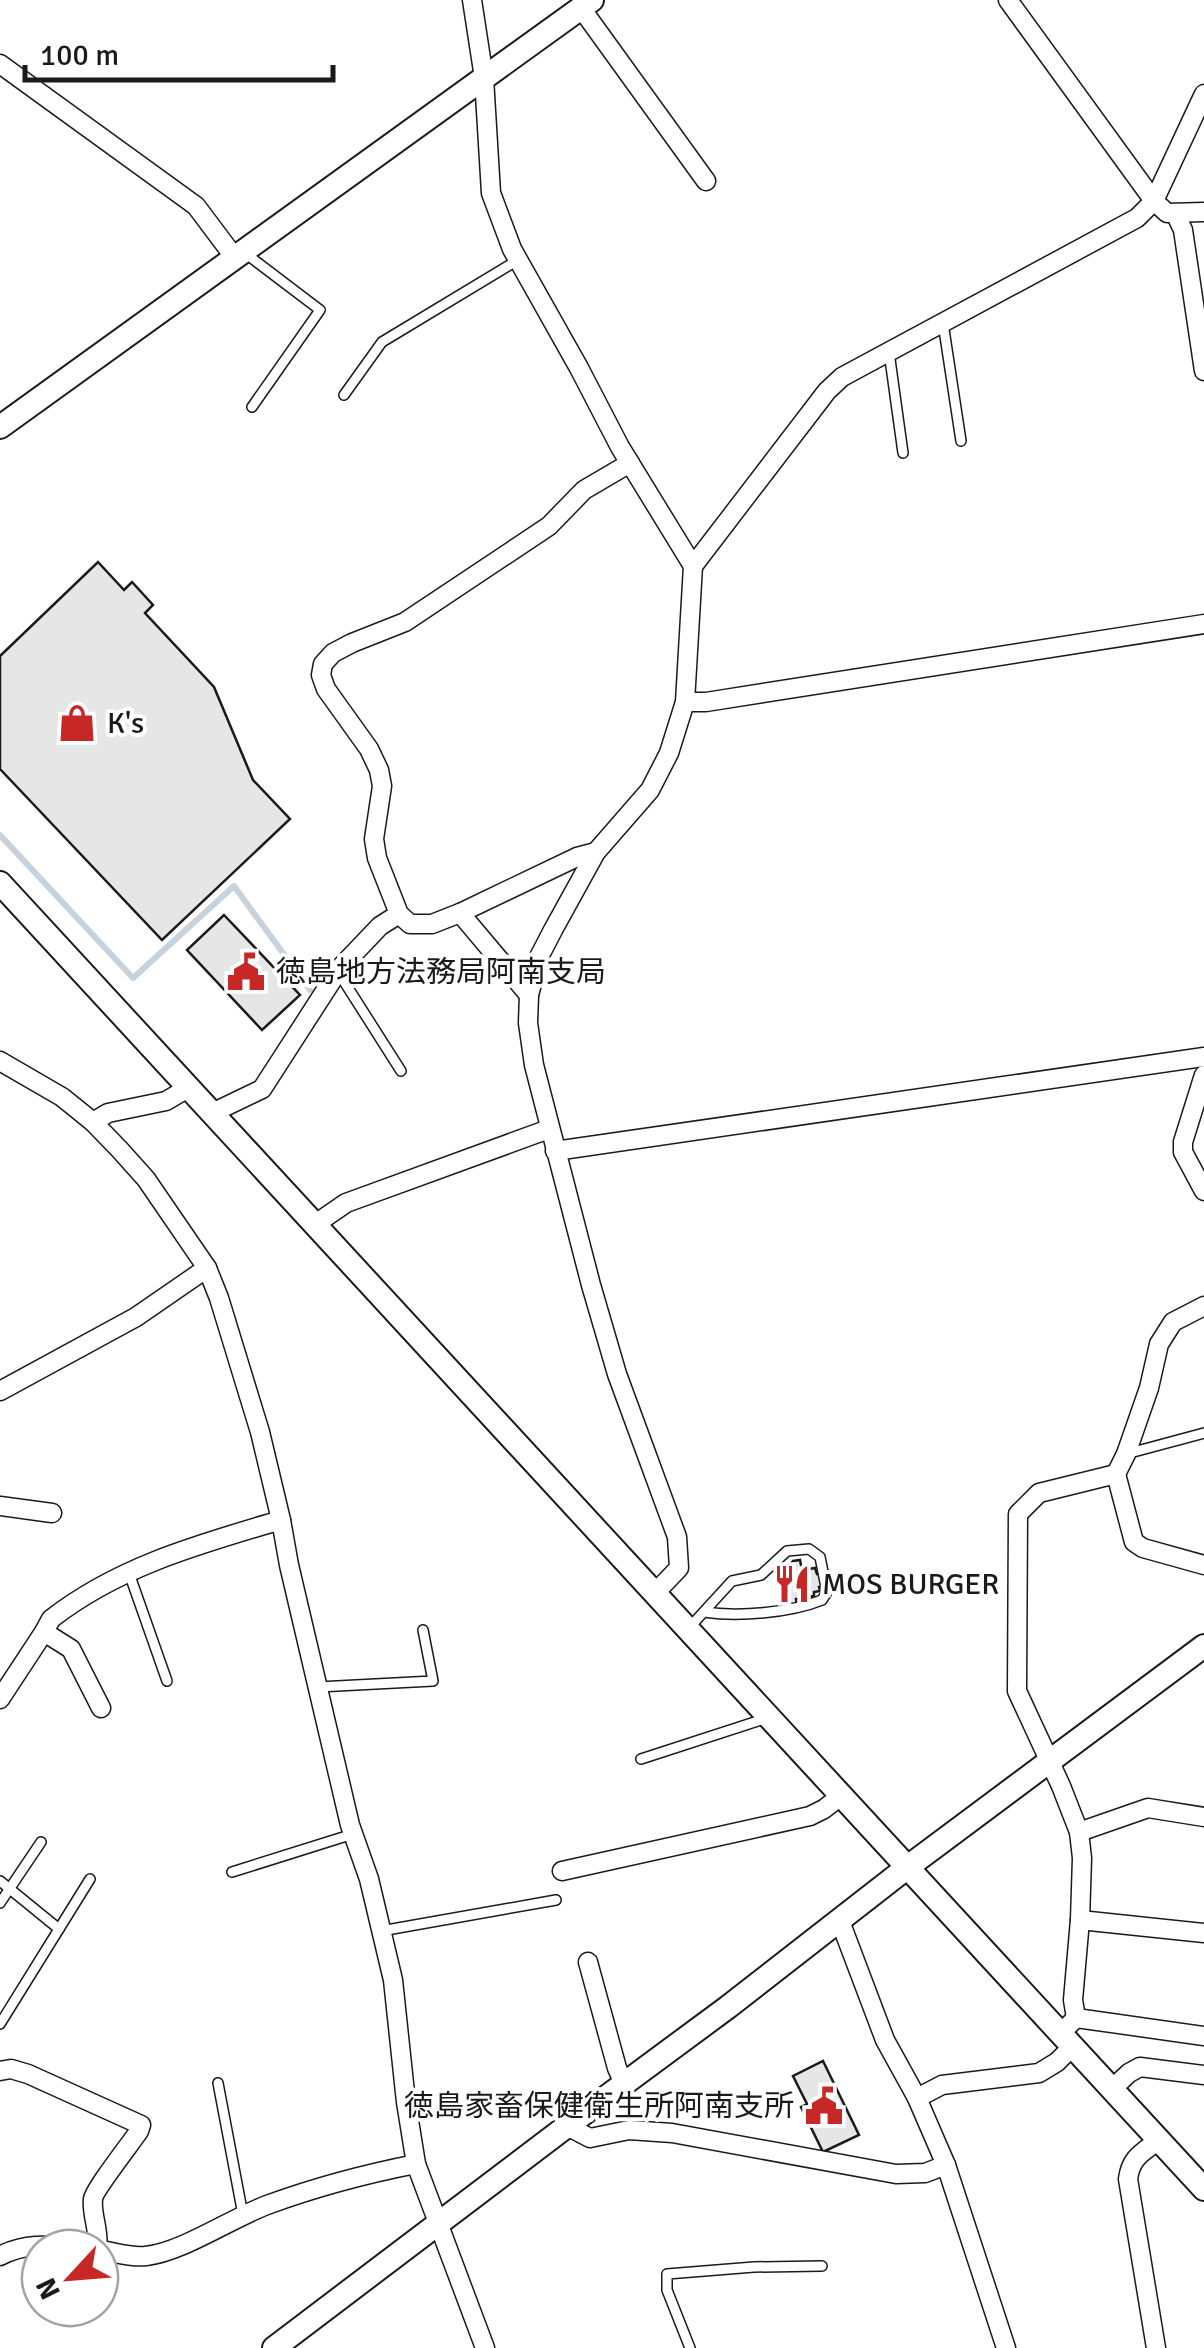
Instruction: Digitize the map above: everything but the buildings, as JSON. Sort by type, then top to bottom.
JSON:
[{"type":"street","points":[[472,0],[484,78],[491,193],[518,260],[630,463],[693,566]]},
{"type":"street","points":[[1008,0],[1154,201],[1167,213],[1204,212]]},
{"type":"street","points":[[0,427],[586,4],[706,181]]},
{"type":"street","points":[[0,64],[196,206],[239,255]]},
{"type":"street","points":[[656,1594],[680,1568],[677,1538],[617,1374],[534,1065],[528,1024],[529,995],[539,957],[596,852],[650,790],[669,753],[685,702],[693,566],[827,390],[842,377],[1137,218],[1154,201],[1204,94]]},
{"type":"street","points":[[1176,214],[1183,230],[1204,371]]},
{"type":"street","points":[[596,852],[432,924],[410,924],[399,914],[389,894],[377,858],[374,838],[382,786],[378,770],[320,674],[323,664],[334,654],[352,642],[405,622],[549,526],[584,490],[630,463]]},
{"type":"street","points":[[685,702],[706,702],[1204,624]]},
{"type":"street","points":[[0,883],[656,1594],[696,1620],[770,1718],[1070,2032],[1112,2090],[1204,2189]]},
{"type":"street","points":[[460,913],[529,995]]},
{"type":"street","points":[[212,1113],[262,1088],[338,972],[380,926],[399,914]]},
{"type":"street","points":[[555,1152],[1204,1058]]},
{"type":"street","points":[[0,1061],[62,1097],[93,1122],[146,1179],[207,1268],[219,1298],[260,1432],[353,1834],[382,1932],[396,1994],[416,2164],[485,2348]]},
{"type":"street","points":[[1204,1075],[1182,1142],[1183,1152],[1204,1191]]},
{"type":"street","points":[[93,1122],[108,1114],[166,1101],[188,1088]]},
{"type":"street","points":[[314,1225],[346,1203],[550,1129]]},
{"type":"street","points":[[0,1391],[136,1317],[207,1268]]},
{"type":"street","points":[[1204,1306],[1173,1322],[1159,1344],[1149,1388],[1116,1474],[1134,1542],[1142,1548],[1204,1565]]},
{"type":"street","points":[[917,2098],[942,2085],[1039,2072],[1057,2062],[1070,2032],[1082,1858],[1079,1832],[1017,1691],[1018,1514],[1040,1493],[1116,1474]]},
{"type":"street","points":[[0,1506],[52,1513]]},
{"type":"street","points":[[0,1699],[51,1619],[60,1612],[128,1570],[281,1520]]},
{"type":"street","points":[[44,1632],[71,1649],[101,1708]]},
{"type":"street","points":[[274,2348],[1204,1646]]},
{"type":"street","points":[[562,1871],[810,1816],[842,1795]]},
{"type":"street","points":[[1079,1832],[1148,1808],[1204,1818]]},
{"type":"street","points":[[840,1920],[885,2040],[917,2098],[946,2165],[1006,2348]]},
{"type":"street","points":[[1080,1920],[1204,1933]]},
{"type":"street","points":[[588,1962],[616,2068],[624,2084]]},
{"type":"street","points":[[1070,2032],[1204,2036]]},
{"type":"street","points":[[1112,2090],[1140,2067],[1204,2075]]},
{"type":"street","points":[[0,2071],[12,2069],[28,2074],[141,2125],[92,2198],[97,2228]]},
{"type":"street","points":[[567,2126],[590,2138],[629,2130],[672,2133],[896,2174],[925,2173],[946,2165]]},
{"type":"street","points":[[1156,2348],[1128,2178],[1136,2157],[1159,2140]]},
{"type":"street","points":[[120,2253],[142,2257],[169,2252],[243,2215],[347,2178],[416,2164]]},
{"type":"lane","points":[[239,255],[320,310],[252,408]]},
{"type":"lane","points":[[344,394],[382,342],[518,260]]},
{"type":"lane","points":[[943,323],[960,441]]},
{"type":"lane","points":[[888,352],[903,453]]},
{"type":"lane","points":[[338,972],[401,1071]]},
{"type":"lane","points":[[1126,1454],[1204,1433]]},
{"type":"lane","points":[[810,1549],[820,1557],[828,1592],[822,1600],[696,1620],[732,1581],[761,1575],[787,1551],[810,1549]]},
{"type":"lane","points":[[128,1570],[167,1681]]},
{"type":"lane","points":[[318,1687],[434,1681],[422,1630]]},
{"type":"lane","points":[[642,1759],[770,1718]]},
{"type":"lane","points":[[232,1872],[353,1834]]},
{"type":"lane","points":[[0,1904],[41,1842]]},
{"type":"lane","points":[[0,2024],[90,1879]]},
{"type":"lane","points":[[0,1882],[58,1928]]},
{"type":"lane","points":[[382,1932],[556,1900]]},
{"type":"lane","points":[[218,2083],[243,2215]]},
{"type":"lane","points":[[690,2348],[667,2290],[667,2274],[822,2266]]},
{"type":"waterway","points":[[0,835],[133,978],[234,886],[310,990]]},
{"type":"place","name":"K's","points":[[77,723]]},
{"type":"place","name":"徳島地方法務局阿南支局","points":[[246,972]]},
{"type":"place","name":"MOS BURGER","points":[[792,1584]]},
{"type":"place","name":"徳島家畜保健衛生所阿南支所","points":[[824,2106]]}]
